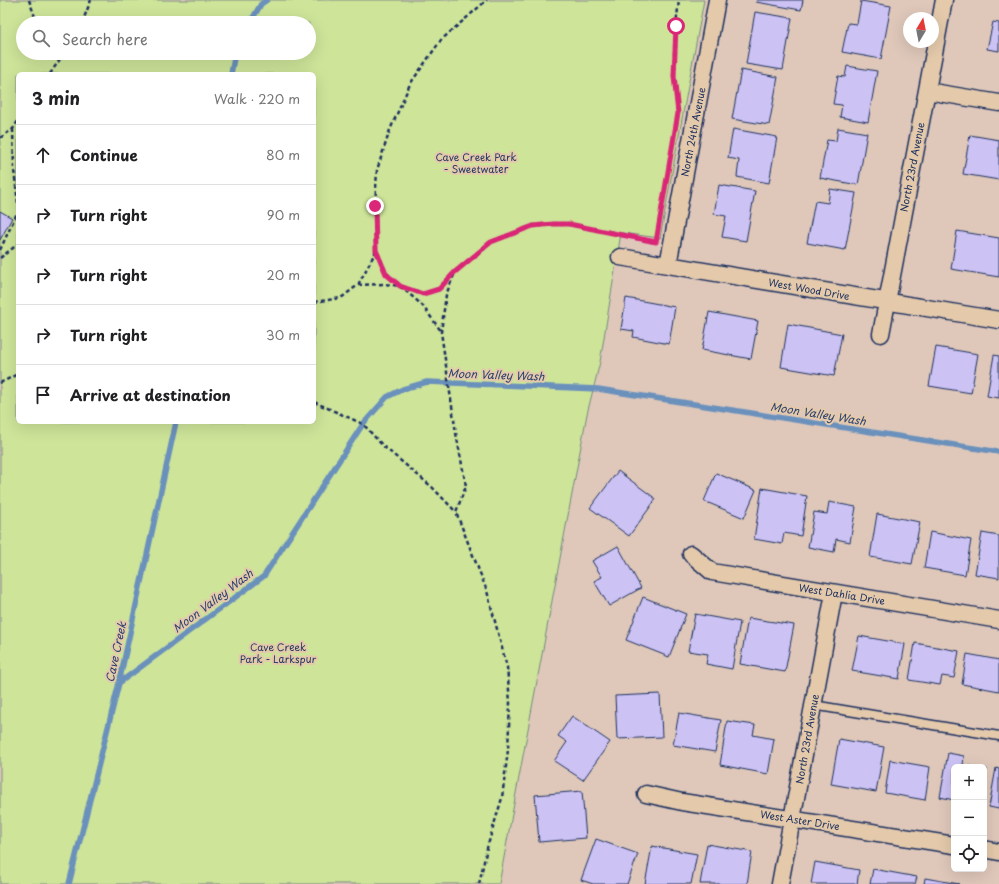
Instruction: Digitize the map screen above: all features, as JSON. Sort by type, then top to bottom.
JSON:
[{"type":"street","name":"North 24th Avenue","points":[[668,265],[717,0]]},
{"type":"street","name":"North 23rd Avenue","points":[[881,334],[944,0]]},
{"type":"street","points":[[927,91],[999,103]]},
{"type":"street","name":"West Wood Drive","points":[[620,257],[999,320]]},
{"type":"street","name":"West Dahlia Drive","points":[[691,554],[712,572],[999,620]]},
{"type":"street","name":"North 23rd Avenue","points":[[780,884],[834,593]]},
{"type":"street","name":"West Aster Drive","points":[[646,794],[682,802],[951,844]]},
{"type":"street","points":[[987,850],[999,852]]},
{"type":"lane","points":[[813,705],[999,736]]},
{"type":"path","points":[[29,0],[35,16]]},
{"type":"path","points":[[85,16],[91,0]]},
{"type":"path","points":[[441,332],[422,305],[386,274],[376,250],[375,206],[377,170],[390,130],[410,84],[441,40],[487,0]]},
{"type":"path","points":[[678,113],[674,76],[676,26],[679,0]]},
{"type":"path","points":[[51,72],[59,60]]},
{"type":"path","points":[[0,138],[16,124]]},
{"type":"path","points":[[13,128],[16,186]]},
{"type":"path","points":[[0,250],[16,216]]},
{"type":"path","points":[[358,285],[385,284],[400,286],[423,294],[439,289],[455,272],[491,242],[533,226],[569,224],[656,242],[657,235]]},
{"type":"path","points":[[0,258],[16,246]]},
{"type":"path","points":[[316,302],[341,298],[358,285],[376,250]]},
{"type":"path","points":[[455,272],[446,295],[441,332],[456,433],[466,486],[456,512]]},
{"type":"path","points":[[0,383],[16,375]]},
{"type":"path","points":[[316,403],[363,424],[383,446],[432,487],[456,512],[487,591],[507,667],[510,702],[508,750],[502,798],[487,848],[479,884]]},
{"type":"green space","name":"Cave Creek Park - Larkspur","points":[[0,0],[704,0],[660,238],[621,233],[600,362],[587,414],[499,884],[0,884]]},
{"type":"building","points":[[757,0],[803,0],[801,10],[756,2]]},
{"type":"building","points":[[861,1],[891,6],[881,59],[842,52],[848,23],[857,24]]},
{"type":"building","points":[[755,12],[792,18],[783,70],[746,64]]},
{"type":"building","points":[[993,22],[999,23],[999,51],[987,49]]},
{"type":"building","points":[[847,66],[877,71],[868,122],[840,117],[842,105],[833,104],[838,76],[845,77]]},
{"type":"building","points":[[741,70],[778,77],[769,125],[732,119]]},
{"type":"building","points":[[838,128],[867,133],[858,185],[820,178],[827,140],[836,141]]},
{"type":"building","points":[[733,129],[777,137],[769,183],[737,177],[739,160],[728,158]]},
{"type":"building","points":[[970,135],[999,140],[999,180],[963,174]]},
{"type":"building","points":[[719,185],[755,191],[746,241],[722,237],[726,216],[714,214]]},
{"type":"building","points":[[830,189],[856,193],[845,250],[807,243],[815,201],[828,203]]},
{"type":"building","points":[[0,211],[12,218],[0,240]]},
{"type":"building","points":[[957,231],[999,238],[999,277],[951,269]]},
{"type":"building","points":[[626,298],[675,307],[669,344],[633,337],[634,331],[621,329]]},
{"type":"building","points":[[709,312],[758,321],[751,359],[702,350]]},
{"type":"building","points":[[788,324],[842,334],[834,376],[781,367]]},
{"type":"building","points":[[936,347],[978,354],[971,393],[929,386]]},
{"type":"building","points":[[994,355],[999,356],[999,398],[987,396]]},
{"type":"building","points":[[618,471],[656,499],[629,536],[590,508]]},
{"type":"building","points":[[716,473],[756,490],[744,518],[704,501]]},
{"type":"building","points":[[762,488],[807,496],[801,536],[784,533],[782,544],[754,539]]},
{"type":"building","points":[[829,502],[856,507],[850,542],[836,539],[834,552],[808,547],[814,512],[827,514]]},
{"type":"building","points":[[877,514],[920,522],[912,564],[870,557]]},
{"type":"building","points":[[930,532],[971,540],[965,575],[924,568]]},
{"type":"building","points":[[982,533],[999,536],[999,578],[975,574]]},
{"type":"building","points":[[618,546],[641,588],[609,606],[594,581],[602,577],[592,561]]},
{"type":"building","points":[[643,597],[686,614],[669,657],[626,640]]},
{"type":"building","points":[[695,614],[740,622],[732,669],[706,664],[708,654],[688,651]]},
{"type":"building","points":[[748,618],[794,625],[785,672],[740,664]]},
{"type":"building","points":[[859,636],[905,644],[899,679],[852,671]]},
{"type":"building","points":[[915,643],[959,651],[954,678],[942,676],[940,685],[909,680]]},
{"type":"building","points":[[967,654],[999,660],[999,691],[962,684]]},
{"type":"building","points":[[660,694],[662,737],[617,739],[615,696]]},
{"type":"building","points":[[679,713],[721,720],[715,752],[673,745]]},
{"type":"building","points":[[572,716],[610,742],[583,780],[554,761],[567,742],[558,736]]},
{"type":"building","points":[[727,721],[755,725],[753,735],[774,739],[768,774],[720,765]]},
{"type":"building","points":[[839,739],[884,747],[876,792],[831,784]]},
{"type":"building","points":[[948,753],[964,756],[963,764],[951,764],[951,799],[940,797]]},
{"type":"building","points":[[890,760],[930,767],[925,800],[885,793]]},
{"type":"building","points":[[996,768],[999,769],[999,809],[989,807]]},
{"type":"building","points":[[582,791],[586,838],[539,842],[535,795]]},
{"type":"building","points":[[596,839],[638,854],[627,884],[593,884],[581,880]]},
{"type":"building","points":[[707,844],[752,852],[747,884],[700,884]]},
{"type":"building","points":[[652,846],[697,854],[691,884],[645,884]]},
{"type":"building","points":[[815,862],[859,870],[857,884],[811,884]]},
{"type":"building","points":[[873,869],[917,877],[915,884],[870,884]]},
{"type":"building","points":[[925,878],[959,884],[924,884]]},
{"type":"waterway","name":"Cave Creek","points":[[254,16],[261,4],[267,0]]},
{"type":"waterway","name":"Cave Creek","points":[[231,72],[234,60]]},
{"type":"waterway","name":"Moon Valley Wash","points":[[119,683],[264,576],[363,424],[387,397],[403,389],[427,382],[598,389],[999,452]]},
{"type":"waterway","name":"Cave Creek","points":[[69,884],[119,683],[176,424]]},
{"type":"route","points":[[375,206],[376,250],[386,274],[400,286],[423,294],[439,289],[455,272],[491,242],[533,226],[569,224],[656,242],[678,113],[674,76],[676,26]]},
{"type":"park label","name":"Cave Creek Park - Sweetwater","points":[[476,162]]}]
